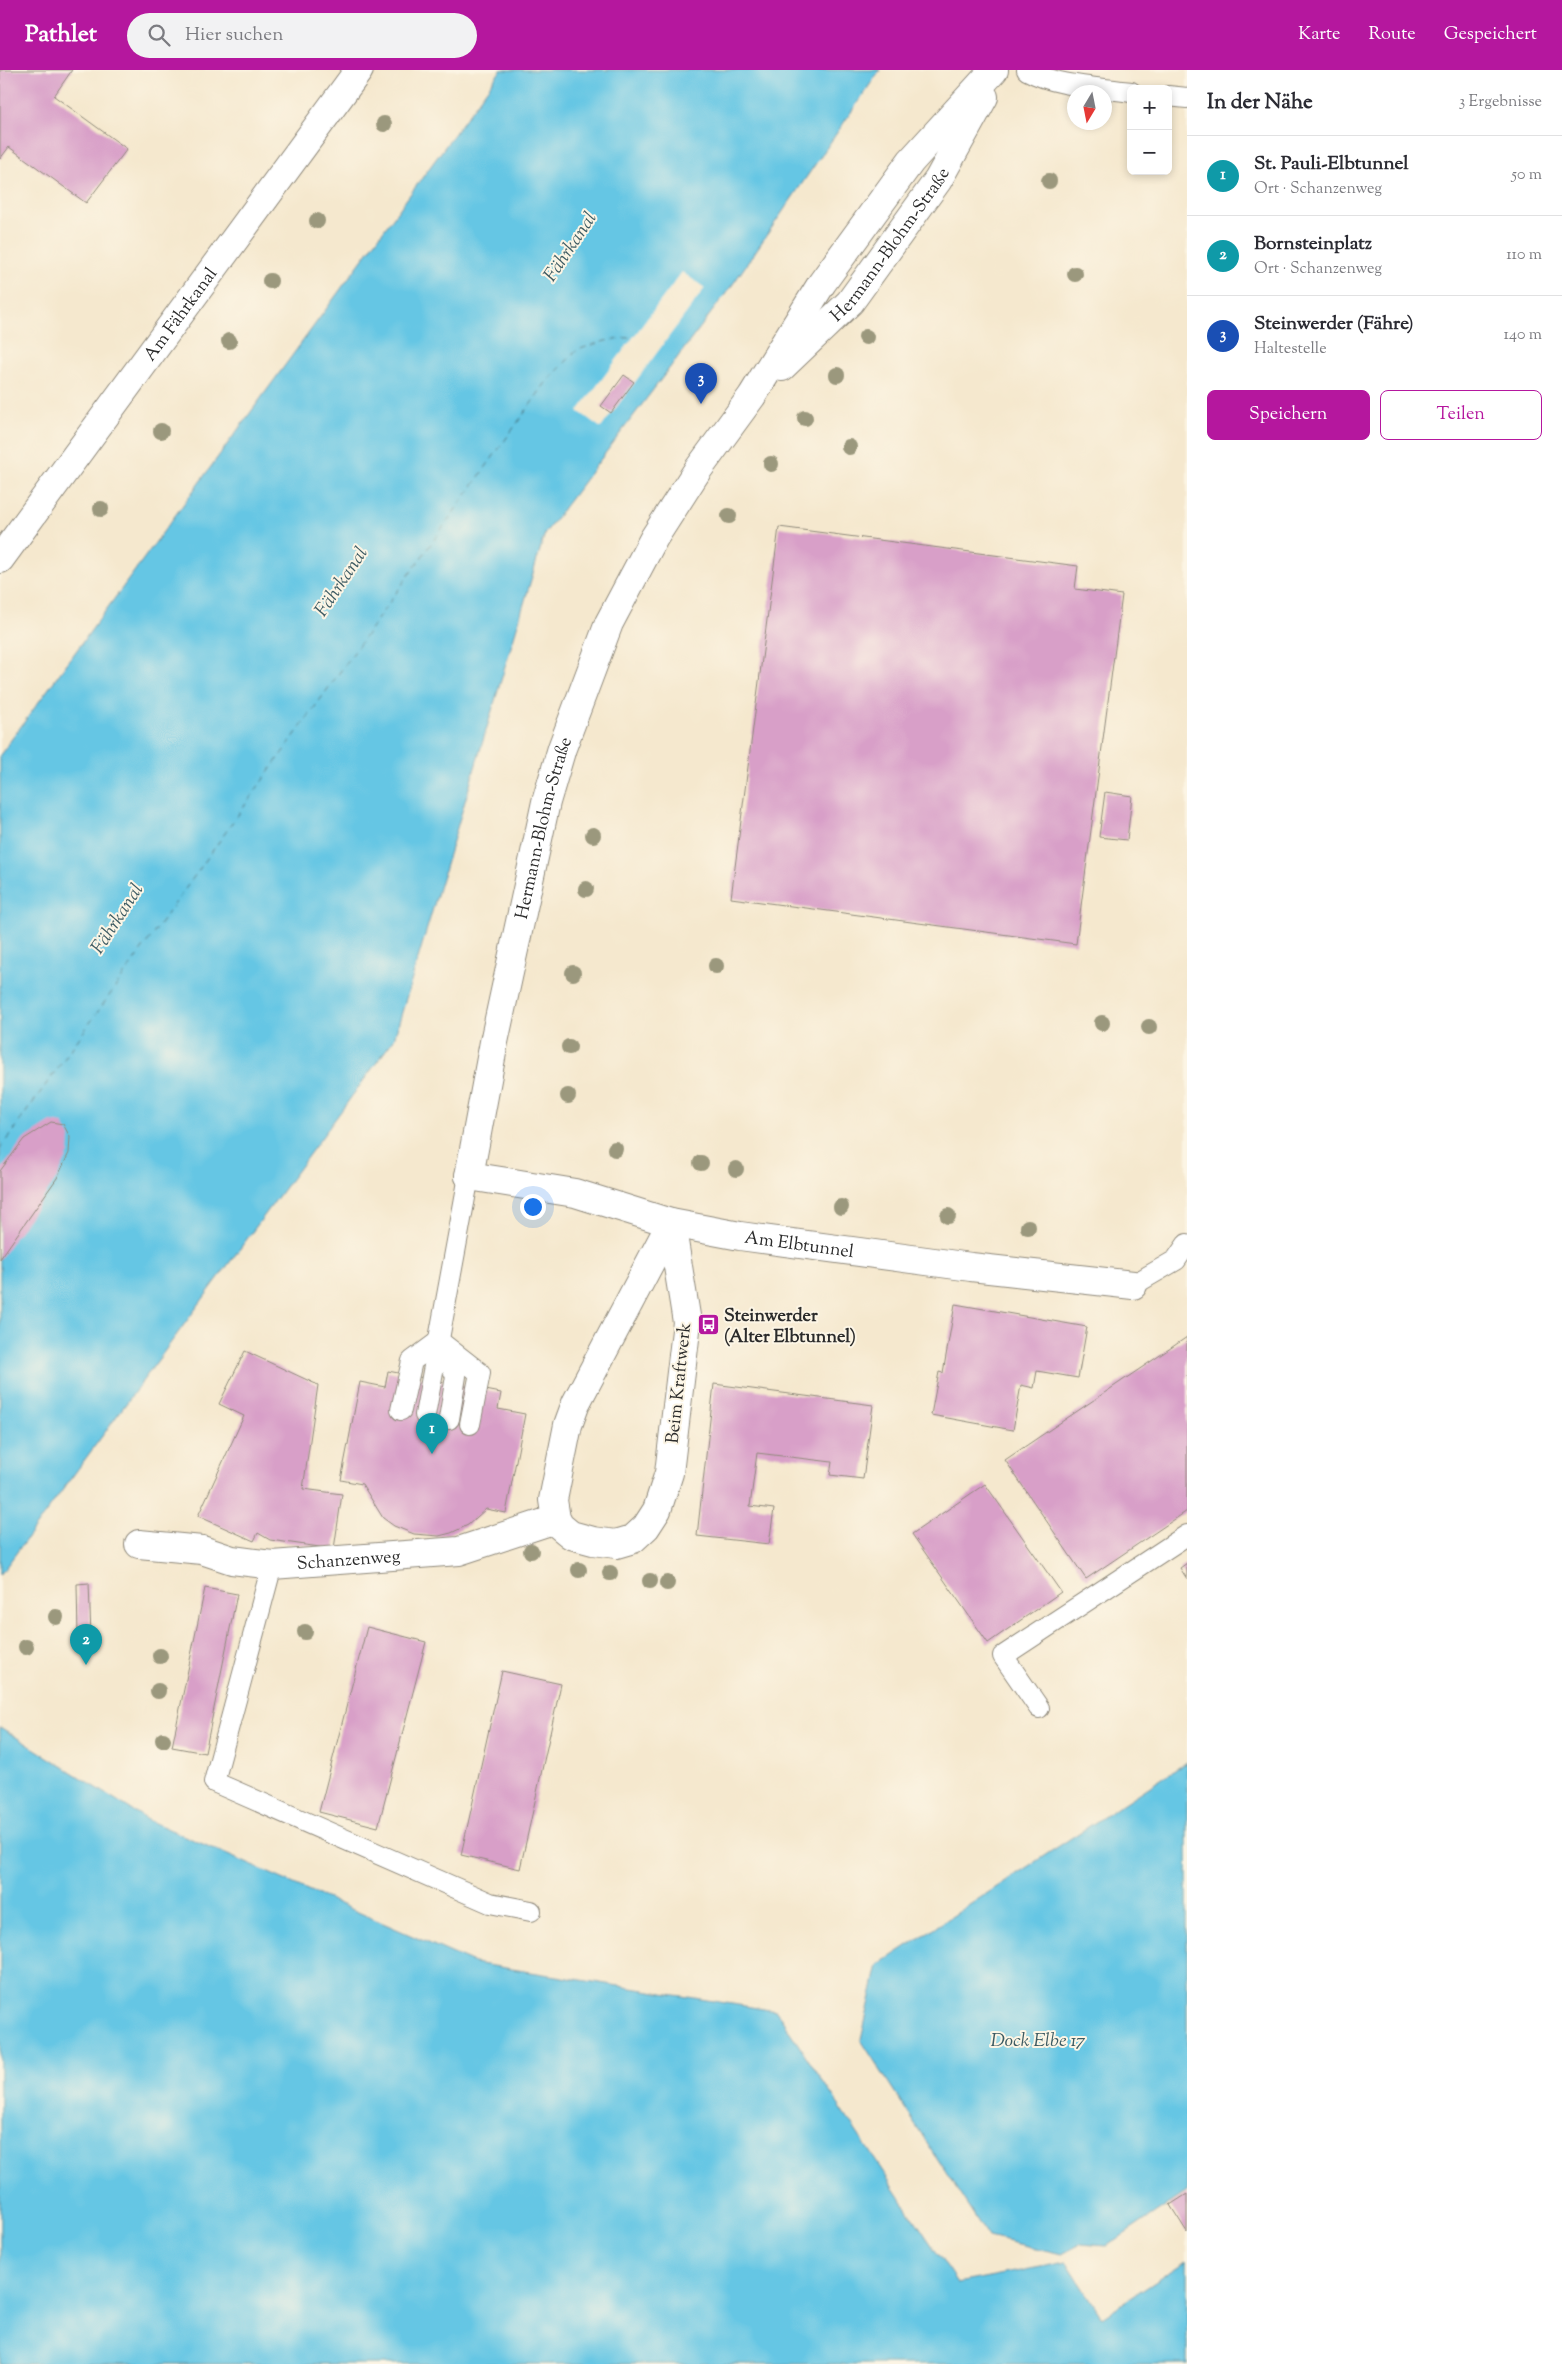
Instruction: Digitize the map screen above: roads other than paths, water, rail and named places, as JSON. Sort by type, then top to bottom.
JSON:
[{"type":"street","name":"Am Fährkanal","points":[[0,559],[359,70]]},
{"type":"street","name":"Hermann-Blohm-Straße","points":[[469,1176],[494,1042],[546,802],[562,748],[591,666],[609,623],[654,538],[697,471],[752,396],[822,282],[911,161],[994,70]]},
{"type":"street","name":"Hermann-Blohm-Straße","points":[[752,396],[850,302],[938,180],[999,70]]},
{"type":"street","name":"Am Elbtunnel","points":[[469,1176],[575,1194],[671,1223],[740,1236],[971,1267],[1133,1285]]},
{"type":"street","points":[[556,1519],[553,1500],[568,1426],[576,1403],[671,1223]]},
{"type":"street","name":"Beim Kraftwerk","points":[[556,1519],[560,1526],[571,1535],[593,1541],[616,1544],[633,1538],[646,1527],[657,1510],[669,1473],[686,1322],[671,1223]]},
{"type":"street","name":"Schanzenweg","points":[[139,1544],[202,1550],[232,1560],[272,1565],[459,1551],[556,1519]]},
{"type":"lane","points":[[1027,70],[1042,78],[1069,84],[1127,91]]},
{"type":"lane","points":[[1172,96],[1187,98]]},
{"type":"lane","name":"Hermann-Blohm-Straße","points":[[425,1415],[469,1176]]},
{"type":"lane","points":[[1133,1285],[1176,1260],[1187,1244]]},
{"type":"lane","points":[[401,1410],[412,1361],[439,1341]]},
{"type":"lane","points":[[439,1341],[456,1376],[449,1419]]},
{"type":"lane","points":[[439,1341],[480,1373],[470,1424]]},
{"type":"lane","points":[[1039,1708],[1003,1656],[1187,1535]]},
{"type":"lane","points":[[272,1565],[214,1782],[490,1903],[531,1911]]},
{"type":"water","name":"Fährkanal","points":[[501,70],[880,70],[733,284],[545,533],[394,1039],[0,1575],[0,755]]},
{"type":"water","points":[[0,1727],[148,1820],[474,1963],[776,2011],[957,2283],[1067,2262],[1102,2317],[1187,2261],[1187,2364],[0,2364]]},
{"type":"water","name":"Dock Elbe 17","points":[[1187,1762],[1187,2192],[1107,2246],[1081,2244],[1062,2254],[988,2237],[861,2040],[878,1965]]},
{"type":"place","name":"Steinwerder (Fähre)","points":[[701,404]]},
{"type":"place","name":"Steinwerder (Alter Elbtunnel)","points":[[708,1325]]},
{"type":"place","name":"St. Pauli-Elbtunnel","points":[[432,1454]]},
{"type":"place","name":"Bornsteinplatz","points":[[86,1665]]}]
